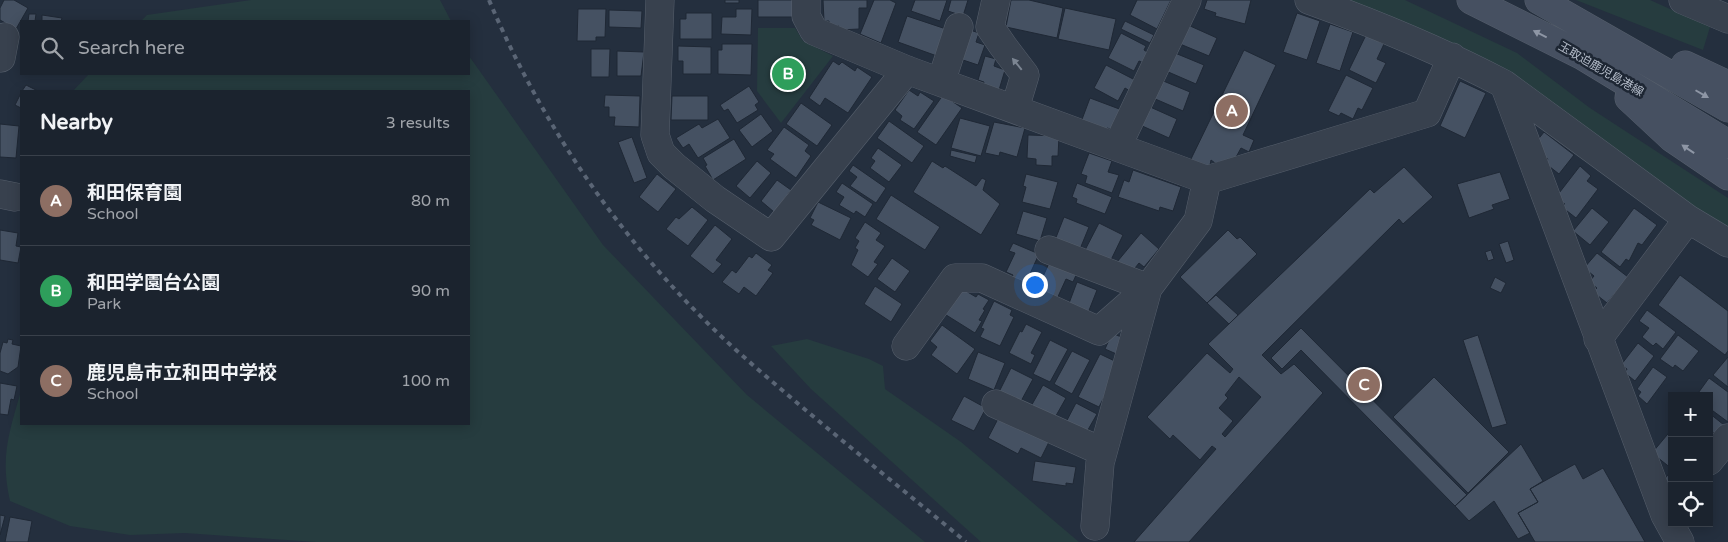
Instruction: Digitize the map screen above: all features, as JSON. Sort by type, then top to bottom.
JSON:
[{"type":"main road","name":"玉取迫鹿児島港線","points":[[1470,0],[1583,56],[1728,144]]},
{"type":"main road","points":[[1539,0],[1728,108]]},
{"type":"main road","points":[[1543,0],[1728,85]]},
{"type":"main road","points":[[1583,56],[1672,138],[1728,176]]},
{"type":"street","points":[[660,0],[655,134],[661,153],[715,199],[771,237],[907,70]]},
{"type":"street","points":[[806,0],[806,16],[814,31],[907,70],[1015,108],[1207,180],[1426,113],[1452,57]]},
{"type":"street","points":[[996,0],[990,27],[1002,46],[1025,74],[1015,108]]},
{"type":"street","points":[[1117,147],[1187,0]]},
{"type":"street","points":[[1309,0],[1382,26],[1452,57],[1504,84],[1688,219],[1728,243]]},
{"type":"street","points":[[1683,0],[1728,19]]},
{"type":"street","points":[[941,82],[959,27]]},
{"type":"street","points":[[2,51],[20,61]]},
{"type":"street","points":[[1504,84],[1598,339],[1668,511]]},
{"type":"street","points":[[906,346],[955,278],[982,278],[1100,331],[1148,288],[1198,221],[1207,180]]},
{"type":"street","points":[[1598,339],[1688,219]]},
{"type":"street","points":[[1049,250],[1148,288]]},
{"type":"street","points":[[1094,526],[1103,452],[1148,288]]},
{"type":"street","points":[[996,404],[1103,452]]},
{"type":"street","points":[[1713,456],[1728,438]]},
{"type":"street","points":[[1674,527],[1680,542]]},
{"type":"green space","points":[[251,0],[440,0],[450,20],[142,20],[147,15]]},
{"type":"green space","points":[[1342,0],[1405,0],[1517,53],[1590,108],[1728,198],[1728,230]]},
{"type":"green space","points":[[1576,0],[1650,0],[1710,27],[1703,50]]},
{"type":"green space","points":[[758,28],[795,28],[803,41],[833,56],[781,123],[757,91]]},
{"type":"green space","points":[[470,57],[603,245],[747,395],[925,542],[316,542],[185,533],[130,535],[70,526],[10,501],[6,471],[7,445],[20,395],[20,425],[470,425],[470,90],[74,90],[88,75],[470,75]]},
{"type":"green space","points":[[807,339],[869,359],[883,366],[885,389],[961,442],[1079,542],[981,542],[811,389],[771,346]]},
{"type":"building","points":[[4,0],[14,0],[28,8],[16,29],[0,20],[0,8]]},
{"type":"building","points":[[725,0],[739,0],[739,3],[725,3]]},
{"type":"building","points":[[758,0],[793,0],[793,17],[758,17]]},
{"type":"building","points":[[823,0],[867,0],[867,8],[859,8],[859,29],[839,30],[839,26],[829,26],[829,21],[824,21]]},
{"type":"building","points":[[874,0],[890,0],[896,3],[881,43],[860,34]]},
{"type":"building","points":[[915,0],[947,0],[940,21],[911,11]]},
{"type":"building","points":[[951,0],[968,0],[963,16],[948,11]]},
{"type":"building","points":[[1011,0],[1029,0],[1063,8],[1057,38],[1006,27]]},
{"type":"building","points":[[1137,0],[1171,0],[1157,29],[1130,15]]},
{"type":"building","points":[[1207,0],[1251,0],[1245,24],[1215,16],[1216,13],[1204,9]]},
{"type":"building","points":[[1065,8],[1116,19],[1109,50],[1058,39]]},
{"type":"building","points":[[578,9],[606,9],[605,37],[596,37],[596,41],[577,41]]},
{"type":"building","points":[[736,9],[752,9],[751,35],[721,34],[722,17],[736,17]]},
{"type":"building","points":[[609,10],[642,11],[641,28],[609,27]]},
{"type":"building","points":[[686,13],[712,13],[712,39],[680,39],[680,19],[686,19]]},
{"type":"building","points":[[1297,13],[1320,21],[1307,60],[1283,52]]},
{"type":"building","points":[[29,14],[36,14],[35,20],[28,20]]},
{"type":"building","points":[[42,15],[62,18],[61,20],[42,20]]},
{"type":"building","points":[[907,16],[946,29],[937,56],[898,42]]},
{"type":"building","points":[[1125,21],[1154,35],[1150,43],[1121,29]]},
{"type":"building","points":[[1330,24],[1353,32],[1340,71],[1316,63]]},
{"type":"building","points":[[1188,25],[1217,38],[1209,56],[1180,44]]},
{"type":"building","points":[[967,29],[979,33],[976,42],[985,45],[978,65],[957,58]]},
{"type":"building","points":[[1121,33],[1146,46],[1144,50],[1149,53],[1144,63],[1139,61],[1134,71],[1108,58]]},
{"type":"building","points":[[1366,35],[1384,44],[1377,59],[1386,63],[1376,83],[1349,70]]},
{"type":"building","points":[[722,44],[752,44],[751,75],[718,74],[718,50],[722,50]]},
{"type":"building","points":[[678,46],[711,47],[711,74],[683,74],[683,61],[678,61]]},
{"type":"building","points":[[591,49],[610,49],[609,77],[591,77]]},
{"type":"building","points":[[1244,50],[1276,65],[1243,135],[1254,140],[1249,152],[1241,148],[1235,159],[1215,163],[1211,160],[1210,165],[1203,167],[1190,161]]},
{"type":"building","points":[[617,51],[644,52],[641,76],[617,76]]},
{"type":"building","points":[[1175,53],[1204,65],[1196,84],[1166,71]]},
{"type":"building","points":[[985,56],[996,59],[994,66],[1005,70],[999,90],[983,85],[984,82],[978,80]]},
{"type":"building","points":[[833,61],[839,65],[842,62],[855,71],[857,67],[872,77],[848,113],[825,98],[820,106],[809,98]]},
{"type":"building","points":[[1106,65],[1135,80],[1130,91],[1125,88],[1118,101],[1094,88]]},
{"type":"building","points":[[1346,75],[1373,88],[1362,110],[1358,108],[1353,119],[1341,113],[1339,116],[1328,111]]},
{"type":"building","points":[[1161,80],[1190,92],[1183,111],[1153,98]]},
{"type":"building","points":[[1460,81],[1486,93],[1465,138],[1440,126]]},
{"type":"building","points":[[26,85],[36,90],[23,90]]},
{"type":"building","points":[[749,86],[759,102],[755,105],[758,110],[737,123],[728,109],[724,111],[720,105]]},
{"type":"building","points":[[909,90],[918,96],[920,92],[934,101],[914,129],[900,120],[902,116],[895,110]]},
{"type":"building","points":[[20,95],[20,108],[15,105]]},
{"type":"building","points":[[605,95],[640,96],[639,127],[614,126],[615,117],[609,117],[609,107],[604,107]]},
{"type":"building","points":[[943,95],[962,108],[936,145],[917,132]]},
{"type":"building","points":[[672,96],[708,96],[708,120],[671,120]]},
{"type":"building","points":[[1090,98],[1122,110],[1114,130],[1107,128],[1106,131],[1081,122]]},
{"type":"building","points":[[801,103],[832,125],[817,146],[786,124]]},
{"type":"building","points":[[1148,106],[1177,119],[1169,138],[1140,125]]},
{"type":"building","points":[[761,114],[773,131],[752,147],[739,130]]},
{"type":"building","points":[[960,118],[990,126],[981,156],[951,148]]},
{"type":"building","points":[[718,119],[730,138],[698,158],[689,144],[683,148],[676,138],[699,124],[702,128]]},
{"type":"building","points":[[889,121],[924,146],[912,163],[877,138]]},
{"type":"building","points":[[994,122],[1025,128],[1017,157],[1000,152],[999,156],[985,153]]},
{"type":"building","points":[[0,124],[19,126],[16,158],[0,157]]},
{"type":"building","points":[[784,127],[809,145],[805,151],[811,156],[796,178],[770,159],[774,154],[767,150]]},
{"type":"building","points":[[1544,132],[1574,155],[1559,174],[1545,163],[1548,159],[1541,154],[1536,142]]},
{"type":"building","points":[[1028,135],[1059,136],[1058,156],[1052,156],[1052,166],[1036,165],[1036,159],[1027,158]]},
{"type":"building","points":[[632,137],[647,178],[634,183],[618,142]]},
{"type":"building","points":[[734,139],[746,159],[713,180],[703,158]]},
{"type":"building","points":[[878,148],[902,165],[889,182],[870,168],[875,161],[871,158]]},
{"type":"building","points":[[951,150],[977,156],[975,163],[950,156]]},
{"type":"building","points":[[1089,153],[1112,161],[1108,172],[1119,175],[1112,193],[1085,183],[1087,176],[1081,174]]},
{"type":"building","points":[[757,161],[771,173],[750,198],[736,186]]},
{"type":"building","points":[[932,161],[943,168],[945,166],[976,186],[982,178],[986,180],[983,190],[1000,204],[981,235],[913,192]]},
{"type":"building","points":[[853,165],[886,188],[876,203],[850,186],[857,177],[849,171]]},
{"type":"building","points":[[1580,166],[1591,176],[1587,181],[1598,189],[1576,218],[1562,207],[1565,204],[1556,197]]},
{"type":"building","points":[[1404,167],[1433,197],[1403,224],[1399,219],[1262,355],[1281,374],[1294,364],[1323,393],[1189,542],[1134,542],[1216,449],[1212,446],[1200,460],[1173,435],[1170,439],[1147,417],[1207,353],[1230,373],[1233,369],[1208,344],[1370,189],[1374,193]],"holes":[[[1239,377],[1261,397],[1225,437],[1222,434],[1233,421],[1219,408],[1228,398],[1225,395]]]},
{"type":"building","points":[[1133,170],[1181,187],[1173,211],[1160,207],[1159,211],[1118,197],[1124,180],[1129,182]]},
{"type":"building","points":[[1500,172],[1510,199],[1492,205],[1494,209],[1469,218],[1457,184]]},
{"type":"building","points":[[657,174],[676,189],[658,212],[639,197]]},
{"type":"building","points":[[1026,174],[1058,182],[1050,209],[1022,202],[1026,187],[1023,186]]},
{"type":"building","points":[[777,180],[791,190],[774,212],[761,201]]},
{"type":"building","points":[[842,183],[873,204],[865,217],[856,211],[854,214],[839,205],[844,197],[836,192]]},
{"type":"building","points":[[1077,183],[1112,197],[1105,214],[1076,203],[1077,199],[1072,197]]},
{"type":"building","points":[[891,195],[940,227],[925,250],[876,219]]},
{"type":"building","points":[[818,202],[851,218],[840,240],[811,225],[814,220],[810,218]]},
{"type":"building","points":[[692,207],[708,220],[688,246],[666,229],[676,217],[679,219]]},
{"type":"building","points":[[1592,208],[1609,222],[1590,245],[1573,231]]},
{"type":"building","points":[[1634,208],[1657,225],[1642,245],[1638,243],[1629,261],[1626,259],[1620,267],[1601,252]]},
{"type":"building","points":[[1023,211],[1047,218],[1040,241],[1016,234]]},
{"type":"building","points":[[1064,217],[1089,227],[1080,249],[1055,240]]},
{"type":"building","points":[[865,222],[881,233],[876,240],[885,246],[874,262],[878,264],[868,277],[851,265],[858,250],[855,248],[859,241],[855,238]]},
{"type":"building","points":[[1099,223],[1123,235],[1111,260],[1084,252]]},
{"type":"building","points":[[715,225],[732,239],[716,260],[722,264],[713,274],[690,256]]},
{"type":"building","points":[[0,230],[18,233],[16,246],[20,247],[20,252],[18,263],[0,260]]},
{"type":"building","points":[[1228,230],[1237,239],[1240,237],[1257,254],[1207,303],[1180,277]]},
{"type":"building","points":[[1141,233],[1159,249],[1144,267],[1139,263],[1131,273],[1117,262]]},
{"type":"building","points":[[1508,241],[1514,260],[1506,263],[1499,244]]},
{"type":"building","points":[[1013,243],[1039,254],[1024,287],[1010,281],[1013,275],[1006,272],[1015,253],[1009,251]]},
{"type":"building","points":[[1491,250],[1494,259],[1488,261],[1485,252]]},
{"type":"building","points":[[756,253],[772,265],[768,270],[773,273],[756,296],[744,287],[739,294],[722,282],[732,270],[736,273],[749,256],[752,258]]},
{"type":"building","points":[[1597,253],[1628,277],[1607,303],[1593,292],[1597,288],[1589,282],[1594,276],[1584,268]]},
{"type":"building","points":[[892,258],[910,271],[895,292],[877,279]]},
{"type":"building","points":[[1050,261],[1077,273],[1073,282],[1066,279],[1056,301],[1036,292]]},
{"type":"building","points":[[1680,275],[1728,311],[1728,351],[1725,355],[1658,305]]},
{"type":"building","points":[[1495,277],[1506,283],[1501,293],[1490,288]]},
{"type":"building","points":[[1077,282],[1097,290],[1088,313],[1068,306]]},
{"type":"building","points":[[875,286],[902,304],[891,322],[864,304]]},
{"type":"building","points":[[959,287],[976,297],[978,294],[989,300],[983,309],[985,310],[979,320],[982,321],[975,333],[943,313]]},
{"type":"building","points":[[1216,295],[1238,315],[1229,324],[1207,303]]},
{"type":"building","points":[[994,301],[1012,310],[1010,315],[1014,317],[1000,346],[980,337],[984,329],[981,328]]},
{"type":"building","points":[[1647,310],[1676,332],[1663,349],[1656,343],[1653,346],[1642,337],[1649,328],[1639,321]]},
{"type":"building","points":[[1026,324],[1042,332],[1031,353],[1035,355],[1031,364],[1009,353],[1020,331],[1022,332]]},
{"type":"building","points":[[942,325],[975,349],[957,374],[931,355],[937,347],[930,341]]},
{"type":"building","points":[[1301,328],[1467,495],[1455,506],[1301,350],[1282,369],[1271,358]]},
{"type":"building","points":[[1112,333],[1128,340],[1121,356],[1105,349]]},
{"type":"building","points":[[1478,335],[1507,424],[1492,428],[1463,340]]},
{"type":"building","points":[[1678,335],[1699,351],[1683,371],[1675,365],[1673,368],[1660,359]]},
{"type":"building","points":[[8,339],[13,340],[12,344],[20,346],[18,367],[8,374],[0,371],[0,353],[3,342],[7,343]]},
{"type":"building","points":[[1050,340],[1068,349],[1050,382],[1033,374]]},
{"type":"building","points":[[1638,343],[1654,356],[1635,381],[1625,373],[1627,369],[1621,365]]},
{"type":"building","points":[[1072,351],[1090,360],[1072,394],[1054,384]]},
{"type":"building","points":[[978,352],[1005,363],[994,390],[968,379]]},
{"type":"building","points":[[1100,354],[1121,364],[1099,407],[1078,397]]},
{"type":"building","points":[[1728,357],[1728,387],[1713,375]]},
{"type":"building","points":[[1653,367],[1667,377],[1647,404],[1638,396],[1641,392],[1637,389]]},
{"type":"building","points":[[1011,368],[1033,379],[1020,403],[999,392]]},
{"type":"building","points":[[1434,377],[1509,452],[1468,493],[1393,417]]},
{"type":"building","points":[[1709,378],[1728,392],[1728,422],[1713,411],[1713,392],[1699,392]]},
{"type":"building","points":[[0,383],[17,386],[14,400],[11,399],[8,415],[0,414]]},
{"type":"building","points":[[1043,385],[1066,398],[1053,421],[1030,408]]},
{"type":"building","points":[[964,396],[986,408],[974,431],[951,420]]},
{"type":"building","points":[[1076,403],[1097,414],[1085,435],[1065,424]]},
{"type":"building","points":[[1000,415],[1050,440],[1041,458],[1021,448],[1018,454],[988,438]]},
{"type":"building","points":[[1713,416],[1724,425],[1716,435],[1713,432]]},
{"type":"building","points":[[1668,434],[1668,466],[1652,453]]},
{"type":"building","points":[[1521,444],[1543,481],[1530,489],[1538,502],[1518,513],[1530,533],[1518,539],[1494,501],[1469,521],[1455,506]]},
{"type":"building","points":[[1035,461],[1076,467],[1073,484],[1066,483],[1066,486],[1032,481]]},
{"type":"building","points":[[1575,464],[1583,479],[1603,468],[1645,542],[1535,542],[1518,513],[1538,502],[1530,489]]},
{"type":"building","points":[[1668,475],[1668,483],[1664,480]]},
{"type":"building","points":[[0,515],[5,516],[0,535]]},
{"type":"building","points":[[10,517],[32,521],[28,542],[5,542]]},
{"type":"railway","points":[[489,0],[511,49],[536,97],[564,143],[593,188],[660,273],[697,313],[764,375],[966,542]]},
{"type":"place","name":"和田学園台公園","points":[[788,74]]},
{"type":"place","name":"和田保育園","points":[[1232,111]]},
{"type":"place","name":"鹿児島市立和田中学校","points":[[1364,385]]}]
